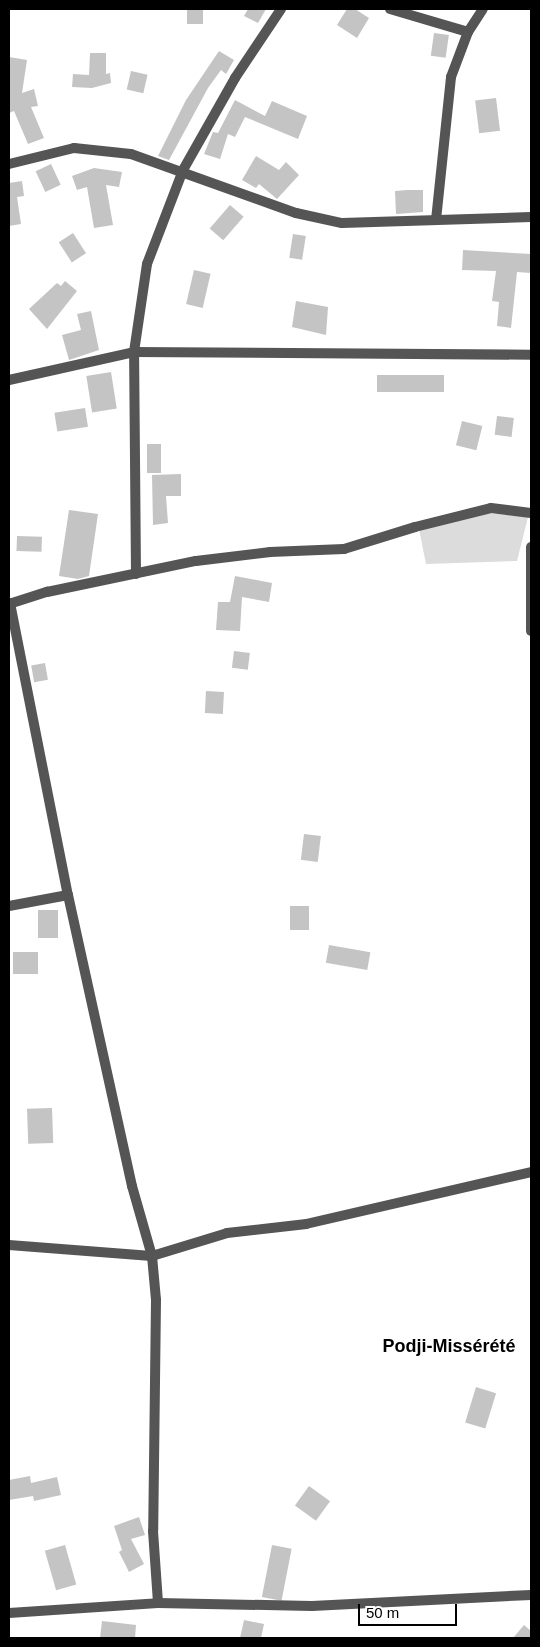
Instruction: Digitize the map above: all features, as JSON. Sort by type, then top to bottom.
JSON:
[{"type":"street","points":[[136,574],[134,352],[146,264],[183,170],[235,78],[280,9]]},
{"type":"street","points":[[390,9],[468,32]]},
{"type":"street","points":[[436,220],[451,77],[468,32],[483,9]]},
{"type":"street","points":[[9,164],[74,148],[97,148],[131,154],[183,170],[296,213],[342,223],[531,217]]},
{"type":"street","points":[[9,380],[134,352],[531,355]]},
{"type":"street","points":[[158,1603],[153,1531],[156,1300],[152,1256],[132,1186],[68,895],[10,604],[136,574],[205,560],[270,552],[344,549],[415,527],[491,508],[531,513]]},
{"type":"street","points":[[531,547],[531,631]]},
{"type":"street","points":[[9,906],[68,895]]},
{"type":"street","points":[[9,1245],[152,1256],[227,1234],[306,1224],[531,1172]]},
{"type":"street","points":[[9,1613],[158,1603],[312,1606],[531,1596]]},
{"type":"shaded area","points":[[487,513],[528,517],[517,561],[426,564],[419,529]]},
{"type":"building","points":[[187,9],[203,9],[203,24],[187,24]]},
{"type":"building","points":[[248,9],[266,9],[258,23],[244,16]]},
{"type":"building","points":[[347,9],[355,9],[369,18],[357,38],[337,25]]},
{"type":"building","points":[[434,33],[449,35],[446,58],[431,56]]},
{"type":"building","points":[[219,51],[234,60],[226,74],[221,70],[208,88],[169,160],[158,156],[186,100]]},
{"type":"building","points":[[90,53],[106,53],[106,74],[110,73],[111,83],[92,88],[72,87],[73,74],[89,75]]},
{"type":"building","points":[[9,57],[27,60],[22,93],[34,89],[38,106],[31,107],[44,138],[28,144],[14,111],[9,113]]},
{"type":"building","points":[[131,71],[148,75],[143,93],[127,90]]},
{"type":"building","points":[[496,98],[500,131],[479,133],[475,101]]},
{"type":"building","points":[[235,100],[265,116],[272,101],[307,116],[298,139],[245,117],[235,137],[228,134],[220,159],[204,154],[213,132],[218,133]]},
{"type":"building","points":[[256,156],[279,170],[286,162],[299,175],[277,199],[259,184],[256,188],[242,180]]},
{"type":"building","points":[[51,164],[61,185],[45,192],[36,171]]},
{"type":"building","points":[[94,168],[122,172],[119,187],[106,185],[113,225],[94,228],[87,187],[77,190],[72,176]]},
{"type":"building","points":[[22,181],[24,196],[17,197],[21,224],[9,226],[9,183]]},
{"type":"building","points":[[423,190],[423,212],[396,214],[395,191]]},
{"type":"building","points":[[230,205],[244,217],[223,240],[210,228]]},
{"type":"building","points":[[73,233],[86,253],[72,262],[59,242]]},
{"type":"building","points":[[293,234],[306,236],[302,260],[289,258]]},
{"type":"building","points":[[463,250],[531,254],[531,273],[517,272],[511,328],[497,326],[499,302],[492,301],[496,271],[462,270]]},
{"type":"building","points":[[194,270],[211,274],[203,308],[186,304]]},
{"type":"building","points":[[65,281],[77,291],[47,329],[29,309],[57,283],[61,286]]},
{"type":"building","points":[[296,301],[328,307],[326,335],[292,327]]},
{"type":"building","points":[[91,311],[99,350],[69,360],[62,335],[81,330],[77,314]]},
{"type":"building","points":[[111,372],[117,409],[92,412],[86,376]]},
{"type":"building","points":[[377,375],[444,375],[444,392],[377,392]]},
{"type":"building","points":[[85,408],[88,427],[57,432],[54,413]]},
{"type":"building","points":[[497,416],[514,418],[512,437],[495,435]]},
{"type":"building","points":[[462,421],[482,426],[476,450],[456,445]]},
{"type":"building","points":[[147,444],[161,444],[161,473],[147,473]]},
{"type":"building","points":[[181,474],[181,496],[166,496],[168,523],[153,525],[152,475]]},
{"type":"building","points":[[69,510],[98,514],[89,576],[78,579],[59,576]]},
{"type":"building","points":[[17,536],[42,537],[41,552],[16,551]]},
{"type":"building","points":[[235,576],[272,583],[269,602],[242,597],[240,631],[216,630],[218,602],[230,602]]},
{"type":"building","points":[[234,651],[250,653],[248,670],[232,668]]},
{"type":"building","points":[[45,663],[48,680],[34,682],[31,665]]},
{"type":"building","points":[[206,691],[224,692],[223,714],[205,713]]},
{"type":"building","points":[[304,834],[321,836],[318,862],[301,860]]},
{"type":"building","points":[[290,906],[309,906],[309,930],[290,930]]},
{"type":"building","points":[[38,910],[58,910],[58,938],[38,938]]},
{"type":"building","points":[[329,945],[370,952],[367,970],[326,963]]},
{"type":"building","points":[[13,952],[38,952],[38,974],[13,974]]},
{"type":"building","points":[[52,1108],[53,1143],[28,1144],[27,1109]]},
{"type":"building","points":[[476,1387],[496,1393],[485,1429],[465,1422]]},
{"type":"building","points":[[30,1476],[31,1483],[57,1477],[61,1495],[34,1501],[33,1496],[9,1500],[9,1480]]},
{"type":"building","points":[[309,1486],[330,1501],[316,1521],[295,1505]]},
{"type":"building","points":[[139,1517],[145,1535],[131,1539],[144,1564],[129,1572],[119,1552],[122,1550],[114,1526]]},
{"type":"building","points":[[65,1545],[76,1584],[56,1590],[45,1551]]},
{"type":"building","points":[[272,1545],[292,1549],[282,1601],[262,1597]]},
{"type":"building","points":[[244,1620],[264,1624],[261,1638],[240,1638]]},
{"type":"building","points":[[102,1621],[136,1625],[135,1638],[100,1638]]},
{"type":"building","points":[[524,1625],[531,1631],[531,1638],[513,1638]]},
{"type":"district","name":"Podji-Missérété","points":[[449,1346]]}]
